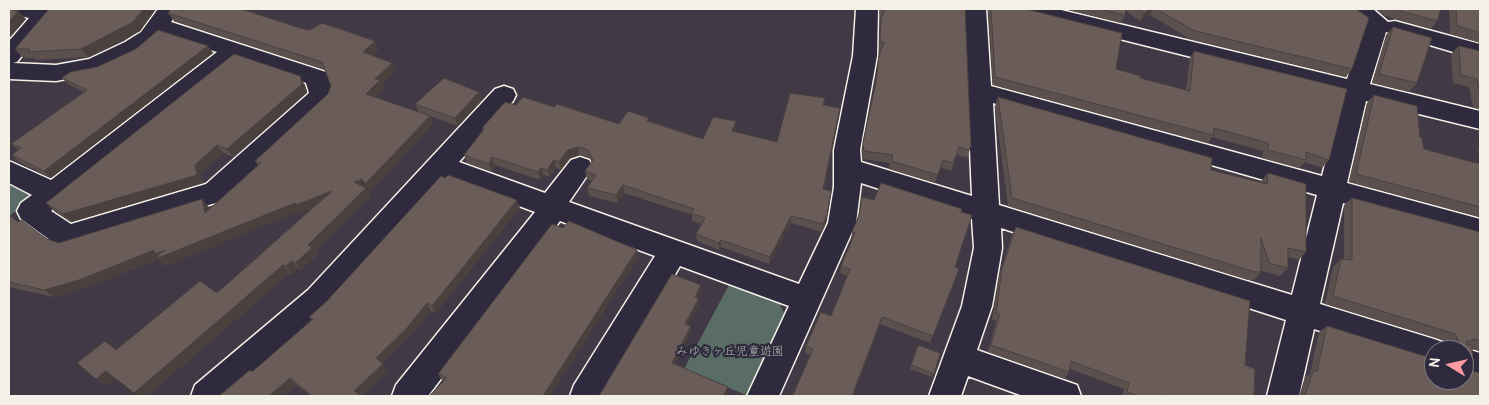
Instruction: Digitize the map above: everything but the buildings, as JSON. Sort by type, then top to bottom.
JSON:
[{"type":"street","points":[[9,56],[45,14],[20,9]]},
{"type":"street","points":[[762,396],[842,223],[848,186],[846,150],[865,56],[866,9]]},
{"type":"street","points":[[946,396],[977,306],[988,248],[975,9]]},
{"type":"street","points":[[1028,9],[1068,14],[1356,90],[1480,120]]},
{"type":"street","points":[[1358,9],[1377,23],[1480,52]]},
{"type":"street","points":[[9,71],[56,73],[94,66],[134,48],[149,37],[164,17],[236,50],[317,78],[322,95],[215,192],[67,237],[31,210],[236,50]]},
{"type":"street","points":[[1283,396],[1356,90],[1377,23]]},
{"type":"street","points":[[980,91],[1480,230]]},
{"type":"street","points":[[207,396],[319,299],[504,95]]},
{"type":"street","points":[[440,166],[808,300]]},
{"type":"street","points":[[408,396],[553,206],[580,166]]},
{"type":"street","points":[[847,168],[1424,350]]},
{"type":"street","points":[[9,171],[53,194]]},
{"type":"street","points":[[586,396],[674,251]]},
{"type":"street","points":[[960,359],[1064,396]]},
{"type":"green space","points":[[9,182],[38,196],[9,216]]},
{"type":"green space","name":"みゆきヶ丘児童遊園","points":[[730,283],[779,302],[785,316],[746,395],[684,369]]}]
